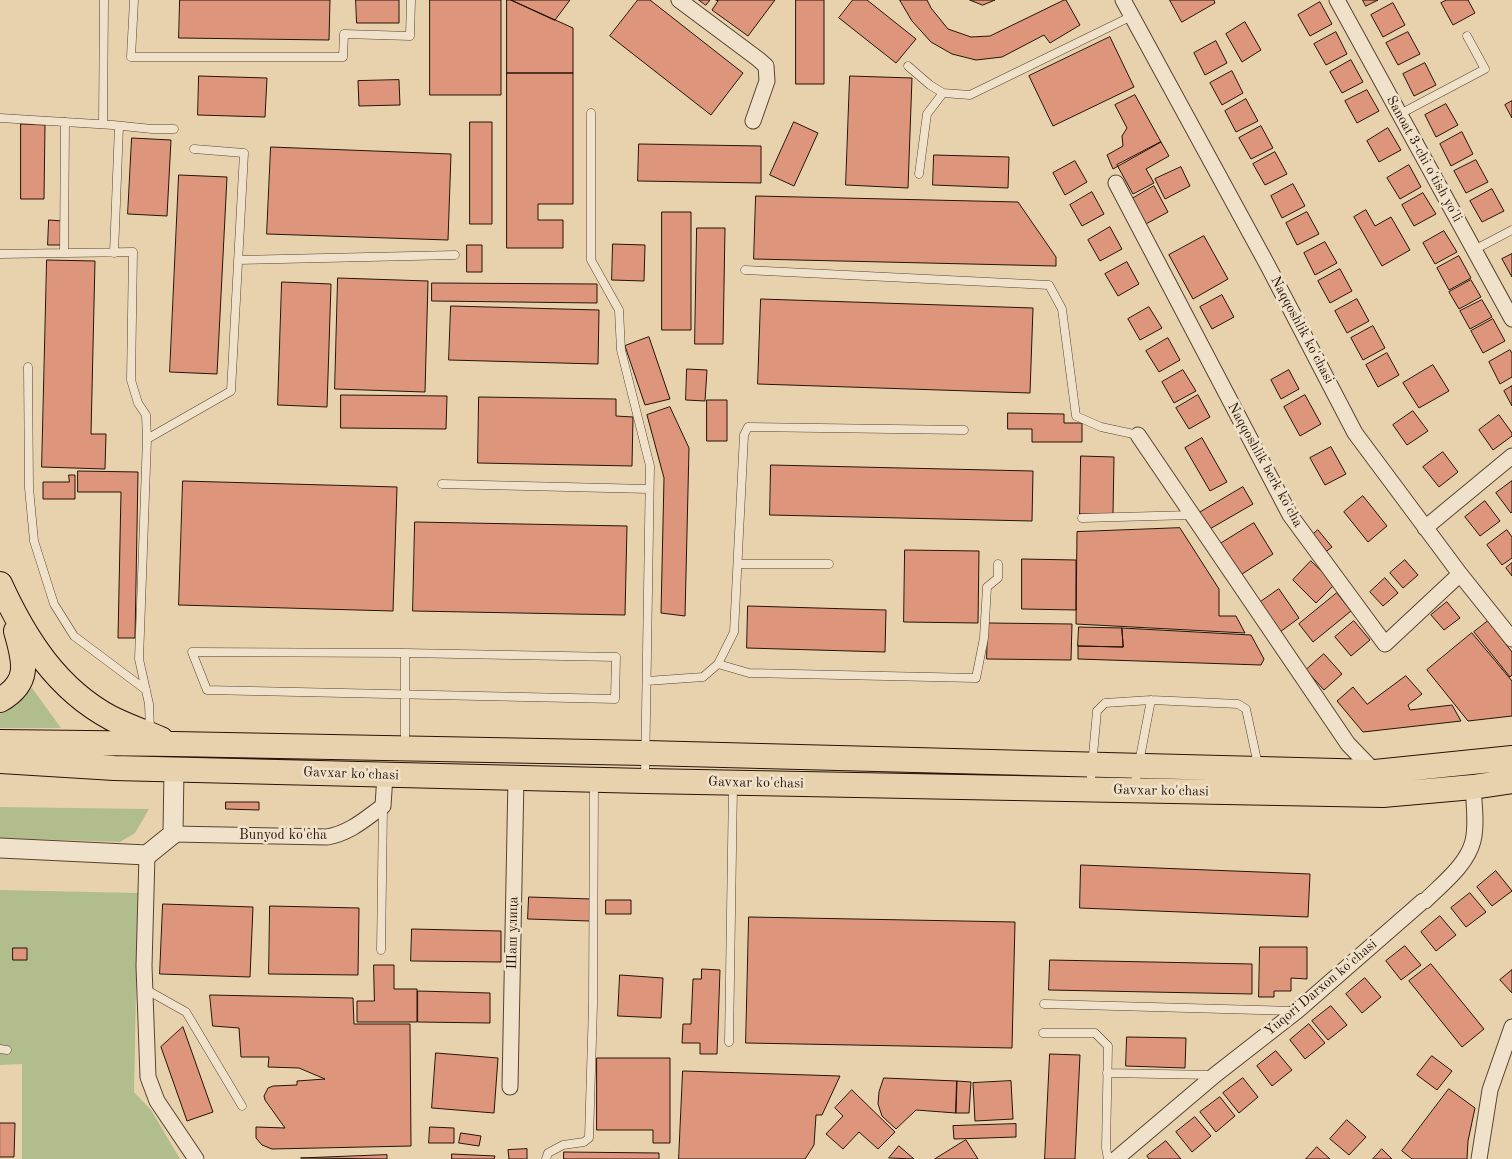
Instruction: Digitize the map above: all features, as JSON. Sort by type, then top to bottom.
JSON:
[{"type":"main road","points":[[0,700],[15,688],[24,672],[22,652],[4,594]]},
{"type":"main road","points":[[4,594],[25,634],[47,666],[62,682],[106,715],[174,744],[174,769]]},
{"type":"main road","name":"Gavxar ko'chasi","points":[[0,742],[406,748],[1139,767],[1383,795],[1473,787],[1512,781]]},
{"type":"main road","name":"Gavxar ko'chasi","points":[[0,761],[114,768],[1134,791],[1261,782],[1512,758]]},
{"type":"main road","points":[[0,772],[114,768]]},
{"type":"street","points":[[679,0],[766,66],[767,81],[753,121]]},
{"type":"street","name":"Naqqoshlik ko'chasi","points":[[1123,0],[1268,266],[1355,433],[1460,574],[1512,639]]},
{"type":"street","name":"Sanoat 3-chi o'tish yo'li","points":[[1337,0],[1512,318]]},
{"type":"street","name":"Naqqoshlik berk ko'cha","points":[[1116,183],[1290,515],[1385,644],[1460,574]]},
{"type":"street","points":[[1138,435],[1348,744],[1375,772]]},
{"type":"street","points":[[1425,528],[1512,456]]},
{"type":"street","points":[[0,848],[146,856],[173,834],[174,769]]},
{"type":"street","points":[[383,806],[385,775]]},
{"type":"street","name":"Шаш улица","points":[[510,1088],[516,778]]},
{"type":"street","name":"Yuqori Darxon ko'chasi","points":[[1116,1159],[1216,1075],[1297,1011],[1425,901],[1456,869],[1467,855],[1474,833],[1473,787]]},
{"type":"street","name":"Bunyod ko'cha","points":[[173,834],[327,837],[349,831],[383,806]]},
{"type":"street","points":[[146,856],[145,989],[148,1077],[157,1101],[196,1159]]},
{"type":"street","points":[[1479,1159],[1490,1090],[1512,1027]]},
{"type":"lane","points":[[103,124],[104,0]]},
{"type":"lane","points":[[134,0],[131,57],[343,57],[344,34],[410,36],[411,0]]},
{"type":"lane","points":[[908,66],[930,86],[943,93],[970,95],[1132,16]]},
{"type":"lane","points":[[1400,114],[1485,69],[1467,36]]},
{"type":"lane","points":[[919,174],[927,114],[943,93]]},
{"type":"lane","points":[[591,113],[591,260],[619,310],[621,350],[650,466],[645,781]]},
{"type":"lane","points":[[0,118],[174,129]]},
{"type":"lane","points":[[64,254],[65,122]]},
{"type":"lane","points":[[114,253],[120,126]]},
{"type":"lane","points":[[147,438],[232,391],[244,152],[194,150]]},
{"type":"lane","points":[[1474,250],[1512,230]]},
{"type":"lane","points":[[0,254],[133,252],[131,380],[138,403],[146,415],[147,438],[139,659],[149,704],[150,735]]},
{"type":"lane","points":[[238,260],[455,255]]},
{"type":"lane","points":[[745,270],[1049,286],[1062,309],[1076,416],[1101,428],[1138,435]]},
{"type":"lane","points":[[28,367],[29,488],[34,541],[54,604],[74,636],[146,690]]},
{"type":"lane","points":[[647,681],[703,677],[718,664],[734,632],[744,435],[748,428],[964,430]]},
{"type":"lane","points":[[442,484],[649,489]]},
{"type":"lane","points":[[1082,518],[1192,516]]},
{"type":"lane","points":[[738,564],[829,564]]},
{"type":"lane","points":[[718,664],[750,673],[976,678],[984,638],[987,587],[998,578],[998,564]]},
{"type":"lane","points":[[192,652],[405,653],[616,657],[615,699],[405,694],[207,690],[192,652]]},
{"type":"lane","points":[[405,653],[406,748]]},
{"type":"lane","points":[[1134,791],[1151,700]]},
{"type":"lane","points":[[1089,790],[1097,711],[1104,703],[1151,700],[1238,704],[1246,709],[1261,782]]},
{"type":"lane","points":[[546,1159],[548,1152],[563,1144],[584,1142],[589,1138],[593,1005],[594,780]]},
{"type":"lane","points":[[729,1042],[733,783]]},
{"type":"lane","points":[[381,950],[383,806]]},
{"type":"lane","points":[[145,989],[186,1012],[242,1106]]},
{"type":"lane","points":[[1044,1004],[1297,1011]]},
{"type":"lane","points":[[1043,1032],[1094,1033],[1108,1046],[1106,1148],[1108,1159]]},
{"type":"lane","points":[[1107,1073],[1216,1075]]},
{"type":"green space","points":[[32,688],[61,728],[0,728],[0,714]]},
{"type":"green space","points":[[0,807],[149,809],[135,833],[120,842],[0,838]]},
{"type":"green space","points":[[0,890],[138,893],[134,1092],[151,1110],[180,1159],[22,1159],[22,1064],[0,1065]]},
{"type":"building","points":[[180,0],[330,0],[329,40],[179,38]]},
{"type":"building","points":[[356,0],[399,0],[399,23],[357,23]]},
{"type":"building","points":[[430,0],[501,0],[501,95],[430,95]]},
{"type":"building","points":[[507,0],[511,0],[573,28],[573,73],[507,73]]},
{"type":"building","points":[[511,0],[570,0],[555,20]]},
{"type":"building","points":[[638,0],[650,0],[743,73],[711,115],[610,36]]},
{"type":"building","points":[[699,0],[710,0],[706,5]]},
{"type":"building","points":[[716,0],[775,0],[748,36],[712,10],[718,1]]},
{"type":"building","points":[[796,0],[824,0],[824,84],[796,84]]},
{"type":"building","points":[[853,0],[867,0],[916,39],[896,63],[839,18]]},
{"type":"building","points":[[900,0],[927,0],[948,29],[971,37],[990,36],[1064,0],[1066,0],[1080,25],[1050,43],[1044,35],[1002,57],[976,60],[952,54],[931,42],[912,21]]},
{"type":"building","points":[[970,0],[995,0],[983,5]]},
{"type":"building","points":[[1170,0],[1214,0],[1215,3],[1182,22]]},
{"type":"building","points":[[1363,0],[1378,0],[1366,6]]},
{"type":"building","points":[[1447,0],[1468,0],[1475,13],[1453,25],[1441,3]]},
{"type":"building","points":[[1320,2],[1332,24],[1310,36],[1298,15]]},
{"type":"building","points":[[1393,3],[1405,25],[1383,37],[1371,15]]},
{"type":"building","points":[[1245,22],[1261,50],[1242,62],[1226,34]]},
{"type":"building","points":[[1336,32],[1347,54],[1326,65],[1314,44]]},
{"type":"building","points":[[1408,32],[1420,54],[1398,65],[1386,43]]},
{"type":"building","points":[[1110,37],[1134,87],[1053,126],[1029,76]]},
{"type":"building","points":[[1216,41],[1227,63],[1205,75],[1194,53]]},
{"type":"building","points":[[1351,60],[1363,82],[1342,93],[1330,72]]},
{"type":"building","points":[[1425,63],[1436,85],[1414,96],[1403,74]]},
{"type":"building","points":[[1232,71],[1243,93],[1222,105],[1210,83]]},
{"type":"building","points":[[507,73],[573,73],[573,204],[538,204],[538,220],[563,220],[563,248],[507,248]]},
{"type":"building","points":[[199,76],[267,78],[265,117],[198,115]]},
{"type":"building","points":[[850,76],[912,78],[908,188],[846,185]]},
{"type":"building","points":[[399,80],[400,105],[359,106],[358,81]]},
{"type":"building","points":[[1367,90],[1379,111],[1357,123],[1345,101]]},
{"type":"building","points":[[1135,95],[1161,142],[1113,169],[1107,155],[1123,146],[1122,136],[1127,128],[1115,105]]},
{"type":"building","points":[[1246,99],[1258,121],[1236,132],[1225,111]]},
{"type":"building","points":[[1512,101],[1512,118],[1505,105]]},
{"type":"building","points":[[1446,104],[1458,125],[1436,137],[1425,115]]},
{"type":"building","points":[[470,122],[492,122],[492,224],[470,224]]},
{"type":"building","points":[[794,122],[818,133],[794,186],[770,175]]},
{"type":"building","points":[[21,124],[45,125],[44,199],[21,199]]},
{"type":"building","points":[[1261,126],[1273,148],[1251,159],[1239,138]]},
{"type":"building","points":[[1388,128],[1401,150],[1379,162],[1367,141]]},
{"type":"building","points":[[1462,132],[1473,154],[1451,166],[1440,144]]},
{"type":"building","points":[[132,138],[171,140],[167,216],[128,214]]},
{"type":"building","points":[[1161,142],[1169,156],[1146,169],[1154,183],[1133,194],[1117,165]]},
{"type":"building","points":[[639,144],[761,146],[761,183],[638,181]]},
{"type":"building","points":[[271,147],[451,154],[448,240],[267,234]]},
{"type":"building","points":[[1275,152],[1287,174],[1265,185],[1253,164]]},
{"type":"building","points":[[934,155],[1009,157],[1008,188],[933,185]]},
{"type":"building","points":[[1476,160],[1488,182],[1466,193],[1454,171]]},
{"type":"building","points":[[1075,161],[1087,182],[1065,195],[1053,173]]},
{"type":"building","points":[[1409,165],[1421,187],[1400,199],[1387,178]]},
{"type":"building","points":[[1181,167],[1190,186],[1165,199],[1155,179]]},
{"type":"building","points":[[179,175],[227,177],[217,374],[170,372]]},
{"type":"building","points":[[1293,184],[1305,206],[1282,218],[1271,196]]},
{"type":"building","points":[[1154,186],[1168,212],[1144,225],[1130,200]]},
{"type":"building","points":[[1492,189],[1504,211],[1482,222],[1470,201]]},
{"type":"building","points":[[1092,192],[1104,214],[1082,226],[1070,205]]},
{"type":"building","points":[[1423,193],[1436,214],[1414,226],[1402,205]]},
{"type":"building","points":[[756,196],[1018,202],[1056,257],[1056,266],[754,259]]},
{"type":"building","points":[[1366,210],[1375,226],[1391,217],[1410,250],[1382,266],[1354,217]]},
{"type":"building","points":[[662,212],[691,212],[691,330],[662,330]]},
{"type":"building","points":[[1307,212],[1319,234],[1297,245],[1286,223]]},
{"type":"building","points":[[49,220],[63,221],[62,245],[48,245]]},
{"type":"building","points":[[1110,227],[1122,249],[1100,261],[1088,240]]},
{"type":"building","points":[[697,228],[725,228],[723,344],[695,344]]},
{"type":"building","points":[[1444,231],[1457,252],[1435,264],[1423,243]]},
{"type":"building","points":[[1204,236],[1228,279],[1193,299],[1169,255]]},
{"type":"building","points":[[1325,242],[1337,263],[1315,275],[1304,253]]},
{"type":"building","points":[[613,244],[645,245],[644,281],[612,280]]},
{"type":"building","points":[[467,245],[482,245],[482,272],[467,272]]},
{"type":"building","points":[[1512,254],[1512,277],[1502,259]]},
{"type":"building","points":[[1459,256],[1471,278],[1449,290],[1437,268]]},
{"type":"building","points":[[47,260],[95,261],[91,434],[106,434],[105,469],[42,467]]},
{"type":"building","points":[[1127,262],[1139,284],[1118,296],[1105,274]]},
{"type":"building","points":[[1340,269],[1352,291],[1330,303],[1318,281]]},
{"type":"building","points":[[338,278],[428,281],[425,392],[335,389]]},
{"type":"building","points":[[1471,280],[1481,297],[1459,309],[1449,292]]},
{"type":"building","points":[[282,282],[331,284],[327,407],[278,405]]},
{"type":"building","points":[[432,283],[597,284],[597,303],[432,301]]},
{"type":"building","points":[[1222,295],[1234,317],[1212,329],[1200,307]]},
{"type":"building","points":[[761,299],[1033,308],[1030,393],[758,384]]},
{"type":"building","points":[[1357,299],[1369,321],[1347,333],[1335,311]]},
{"type":"building","points":[[1482,300],[1492,317],[1470,329],[1460,311]]},
{"type":"building","points":[[451,306],[599,310],[598,364],[449,360]]},
{"type":"building","points":[[1149,307],[1162,328],[1140,340],[1128,319]]},
{"type":"building","points":[[1493,319],[1505,341],[1483,353],[1471,331]]},
{"type":"building","points":[[1373,326],[1385,348],[1363,360],[1351,338]]},
{"type":"building","points":[[649,337],[670,399],[645,405],[625,346]]},
{"type":"building","points":[[1168,338],[1180,360],[1159,372],[1146,351]]},
{"type":"building","points":[[1510,350],[1512,353],[1512,377],[1500,384],[1489,362]]},
{"type":"building","points":[[1387,353],[1399,375],[1378,387],[1366,365]]},
{"type":"building","points":[[1433,365],[1449,391],[1419,408],[1403,383]]},
{"type":"building","points":[[687,369],[707,370],[705,401],[686,400]]},
{"type":"building","points":[[1183,370],[1196,391],[1174,403],[1162,382]]},
{"type":"building","points":[[1289,370],[1299,389],[1281,399],[1271,380]]},
{"type":"building","points":[[1512,386],[1512,406],[1504,391]]},
{"type":"building","points":[[341,395],[447,396],[446,429],[341,428]]},
{"type":"building","points":[[1198,395],[1210,417],[1189,429],[1176,408]]},
{"type":"building","points":[[1305,395],[1321,424],[1300,436],[1284,407]]},
{"type":"building","points":[[479,397],[616,399],[616,416],[633,417],[632,466],[478,463]]},
{"type":"building","points":[[707,400],[727,400],[727,441],[707,441]]},
{"type":"building","points":[[670,407],[689,448],[685,616],[661,613],[664,478],[647,415]]},
{"type":"building","points":[[1413,411],[1428,431],[1407,445],[1393,425]]},
{"type":"building","points":[[1008,413],[1064,414],[1064,423],[1082,423],[1082,442],[1032,442],[1032,429],[1008,429]]},
{"type":"building","points":[[1499,415],[1512,433],[1512,436],[1493,450],[1479,430]]},
{"type":"building","points":[[1202,438],[1227,482],[1210,491],[1185,448]]},
{"type":"building","points":[[1331,447],[1346,474],[1325,485],[1310,458]]},
{"type":"building","points":[[1443,452],[1458,472],[1439,487],[1423,467]]},
{"type":"building","points":[[1081,456],[1114,457],[1113,514],[1080,514]]},
{"type":"building","points":[[771,465],[1033,471],[1032,521],[770,515]]},
{"type":"building","points":[[78,471],[138,472],[135,638],[118,638],[121,492],[78,492]]},
{"type":"building","points":[[69,475],[75,475],[75,499],[43,499],[43,482],[69,482]]},
{"type":"building","points":[[183,481],[397,487],[393,611],[179,605]]},
{"type":"building","points":[[1512,481],[1512,512],[1511,513],[1496,493]]},
{"type":"building","points":[[1243,487],[1253,504],[1208,530],[1199,513]]},
{"type":"building","points":[[1363,496],[1387,526],[1368,542],[1344,512]]},
{"type":"building","points":[[1485,501],[1500,521],[1480,536],[1465,517]]},
{"type":"building","points":[[415,522],[627,526],[625,615],[413,611]]},
{"type":"building","points":[[1254,523],[1273,554],[1239,576],[1220,544]]},
{"type":"building","points":[[1180,528],[1219,589],[1219,616],[1236,616],[1245,633],[1076,624],[1077,532]]},
{"type":"building","points":[[1318,530],[1332,547],[1323,554],[1310,537]]},
{"type":"building","points":[[1507,530],[1512,537],[1512,558],[1502,565],[1487,545]]},
{"type":"building","points":[[905,550],[979,551],[978,623],[904,622]]},
{"type":"building","points":[[1022,559],[1076,560],[1076,610],[1022,609]]},
{"type":"building","points":[[1405,560],[1418,575],[1403,588],[1390,573]]},
{"type":"building","points":[[1311,561],[1335,584],[1316,603],[1293,580]]},
{"type":"building","points":[[1512,563],[1512,576],[1506,568]]},
{"type":"building","points":[[1385,578],[1398,593],[1383,606],[1370,592]]},
{"type":"building","points":[[1279,589],[1299,618],[1280,632],[1259,603]]},
{"type":"building","points":[[1337,593],[1351,611],[1313,642],[1299,624]]},
{"type":"building","points":[[1447,602],[1460,618],[1444,630],[1431,615]]},
{"type":"building","points":[[748,606],[886,610],[885,652],[747,648]]},
{"type":"building","points":[[1354,621],[1370,640],[1351,656],[1335,637]]},
{"type":"building","points":[[1488,621],[1512,652],[1512,675],[1510,677],[1474,632]]},
{"type":"building","points":[[988,623],[1072,624],[1071,660],[987,659]]},
{"type":"building","points":[[1079,627],[1122,628],[1123,647],[1078,646]]},
{"type":"building","points":[[1122,628],[1251,635],[1264,659],[1261,665],[1078,659],[1078,646],[1123,647]]},
{"type":"building","points":[[1472,633],[1512,681],[1512,716],[1468,721],[1427,670]]},
{"type":"building","points":[[1324,654],[1342,674],[1324,690],[1306,670]]},
{"type":"building","points":[[1406,676],[1422,694],[1408,705],[1410,710],[1452,705],[1461,721],[1363,732],[1337,701],[1353,687],[1367,704]]},
{"type":"building","points":[[226,802],[259,802],[259,810],[226,809]]},
{"type":"building","points":[[1081,865],[1310,874],[1308,917],[1080,908]]},
{"type":"building","points":[[1496,871],[1512,891],[1492,906],[1477,887]]},
{"type":"building","points":[[1470,893],[1486,912],[1466,927],[1451,908]]},
{"type":"building","points":[[529,897],[591,899],[590,921],[528,919]]},
{"type":"building","points":[[606,900],[631,900],[631,914],[606,914]]},
{"type":"building","points":[[163,904],[253,907],[250,977],[160,974]]},
{"type":"building","points":[[270,906],[359,908],[358,975],[269,974]]},
{"type":"building","points":[[1440,916],[1456,935],[1436,951],[1421,932]]},
{"type":"building","points":[[749,917],[1015,922],[1012,1048],[746,1043]]},
{"type":"building","points":[[412,929],[501,931],[501,962],[411,961]]},
{"type":"building","points":[[1405,946],[1421,965],[1401,980],[1386,961]]},
{"type":"building","points":[[1260,947],[1307,947],[1307,979],[1291,978],[1291,991],[1274,991],[1274,997],[1259,997]]},
{"type":"building","points":[[13,948],[27,948],[27,960],[13,960]]},
{"type":"building","points":[[1050,960],[1252,964],[1252,994],[1049,990]]},
{"type":"building","points":[[1431,964],[1484,1029],[1462,1047],[1409,981]]},
{"type":"building","points":[[374,965],[394,965],[394,989],[417,989],[417,1022],[357,1022],[357,1001],[374,1001]]},
{"type":"building","points":[[702,969],[720,970],[717,1054],[700,1054],[700,1043],[682,1043],[683,1024],[691,1024],[693,979],[701,979]]},
{"type":"building","points":[[1512,970],[1512,993],[1500,980]]},
{"type":"building","points":[[620,975],[663,978],[661,1018],[618,1016]]},
{"type":"building","points":[[1365,978],[1381,997],[1362,1013],[1346,994]]},
{"type":"building","points":[[418,991],[490,993],[490,1023],[418,1022]]},
{"type":"building","points":[[210,995],[353,998],[354,1024],[410,1024],[411,1146],[272,1149],[262,1145],[256,1138],[256,1127],[285,1128],[265,1100],[264,1096],[268,1088],[297,1085],[297,1081],[325,1079],[299,1068],[268,1067],[269,1057],[241,1057],[239,1028],[213,1026]]},
{"type":"building","points":[[1331,1006],[1347,1025],[1328,1040],[1312,1021]]},
{"type":"building","points":[[1309,1024],[1325,1043],[1305,1059],[1290,1040]]},
{"type":"building","points":[[183,1027],[213,1112],[187,1121],[161,1047]]},
{"type":"building","points":[[1127,1037],[1186,1038],[1185,1068],[1126,1066]]},
{"type":"building","points":[[1276,1051],[1292,1070],[1272,1086],[1257,1066]]},
{"type":"building","points":[[436,1053],[498,1058],[494,1113],[432,1108]]},
{"type":"building","points":[[1050,1054],[1080,1055],[1075,1159],[1045,1159]]},
{"type":"building","points":[[1432,1056],[1452,1071],[1437,1090],[1417,1075]]},
{"type":"building","points":[[597,1058],[670,1058],[670,1143],[653,1143],[653,1130],[597,1130]]},
{"type":"building","points":[[683,1071],[840,1076],[822,1115],[816,1115],[814,1145],[805,1159],[679,1159]]},
{"type":"building","points":[[884,1078],[957,1081],[956,1113],[916,1110],[896,1129],[882,1116],[878,1104],[879,1092]]},
{"type":"building","points":[[1243,1078],[1258,1097],[1239,1113],[1223,1093]]},
{"type":"building","points":[[957,1081],[971,1082],[969,1113],[956,1113]]},
{"type":"building","points":[[1011,1081],[1013,1119],[975,1121],[973,1083]]},
{"type":"building","points":[[1449,1089],[1475,1108],[1468,1141],[1467,1159],[1412,1159],[1402,1151]]},
{"type":"building","points":[[852,1090],[895,1132],[878,1149],[859,1132],[843,1149],[826,1134],[843,1116],[835,1108]]},
{"type":"building","points":[[1220,1097],[1235,1116],[1216,1132],[1200,1112]]},
{"type":"building","points":[[1195,1117],[1211,1136],[1192,1152],[1176,1132]]},
{"type":"building","points":[[1347,1120],[1366,1137],[1349,1155],[1330,1139]]},
{"type":"building","points":[[0,1123],[15,1123],[14,1157],[0,1157]]},
{"type":"building","points":[[1016,1124],[1016,1137],[954,1139],[953,1126]]},
{"type":"building","points":[[430,1127],[454,1128],[454,1143],[429,1143]]},
{"type":"building","points":[[461,1133],[481,1136],[479,1146],[459,1143]]},
{"type":"building","points":[[966,1140],[978,1159],[935,1159]]},
{"type":"building","points":[[1166,1141],[1181,1159],[1149,1159],[1147,1156]]},
{"type":"building","points":[[899,1146],[914,1159],[889,1158]]},
{"type":"building","points":[[1317,1147],[1330,1159],[1306,1159]]},
{"type":"building","points":[[527,1149],[527,1159],[509,1159],[508,1150]]},
{"type":"building","points":[[1382,1149],[1392,1159],[1373,1159]]},
{"type":"building","points":[[564,1152],[659,1153],[659,1159],[564,1159]]},
{"type":"building","points":[[452,1154],[495,1156],[494,1159],[452,1159]]},
{"type":"building","points":[[387,1155],[387,1159],[301,1158]]}]
